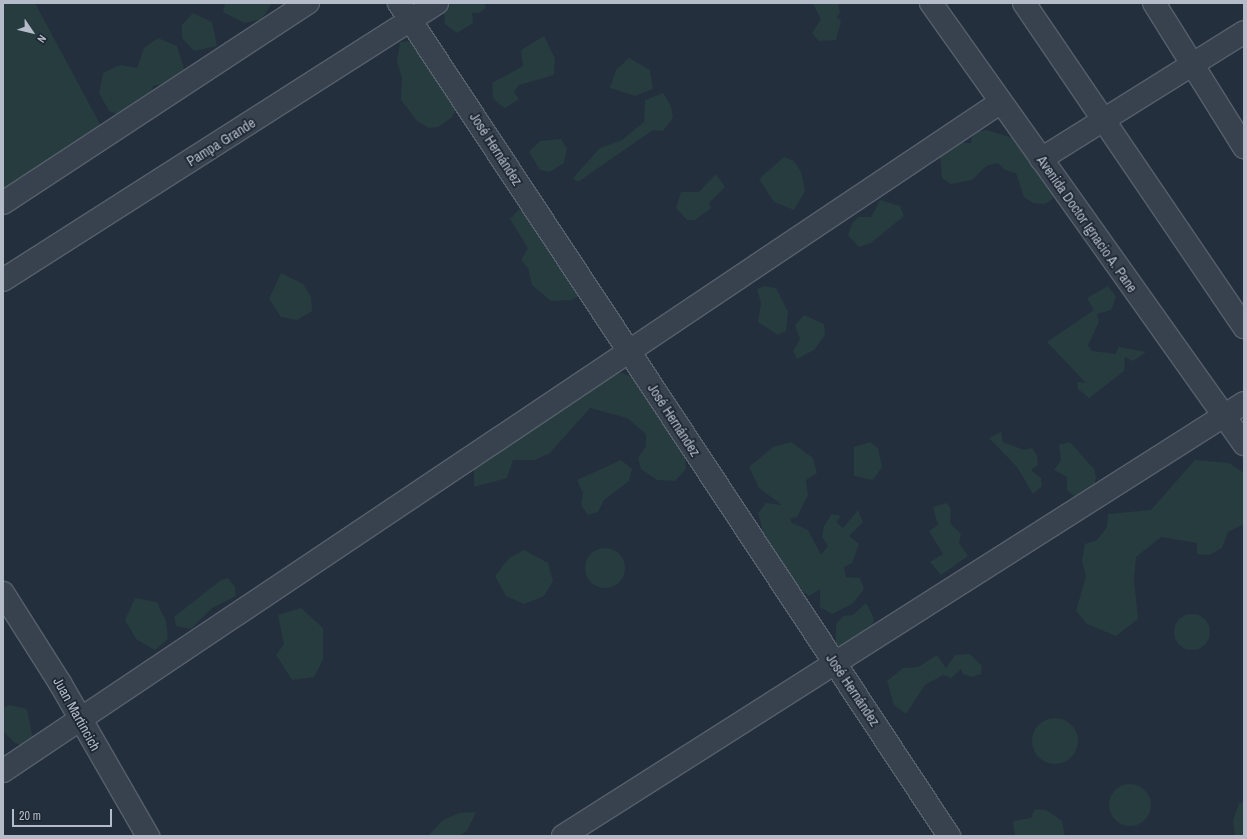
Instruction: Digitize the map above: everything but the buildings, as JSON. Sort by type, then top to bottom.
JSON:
[{"type":"street","points":[[3,202],[308,3]]},
{"type":"street","name":"José Hernández","points":[[399,3],[949,836]]},
{"type":"street","name":"Pampa Grande","points":[[3,280],[411,22],[437,3]]},
{"type":"street","name":"Avenida Doctor Ignacio A. Pane","points":[[931,3],[1244,444]]},
{"type":"street","points":[[1024,3],[1244,327]]},
{"type":"street","points":[[1154,3],[1244,147]]},
{"type":"street","points":[[1041,159],[1193,66],[1244,32]]},
{"type":"street","points":[[3,771],[1001,102]]},
{"type":"street","points":[[563,836],[1244,403]]},
{"type":"street","name":"Juan Martincich","points":[[3,593],[81,719],[148,836]]},
{"type":"green space","points":[[3,3],[35,3],[101,126],[3,191]]},
{"type":"green space","points":[[225,3],[272,3],[262,19],[245,23],[223,12]]},
{"type":"green space","points":[[414,3],[417,3],[3,274],[3,266]]},
{"type":"green space","points":[[443,3],[484,3],[486,8],[479,13],[472,13],[473,23],[457,33],[445,24]]},
{"type":"green space","points":[[813,3],[838,3],[840,13],[837,17],[841,21],[836,40],[819,41],[812,33],[821,19]]},
{"type":"green space","points":[[193,13],[212,22],[217,46],[194,51],[182,38],[182,25]]},
{"type":"green space","points":[[544,36],[555,59],[554,75],[519,85],[514,92],[519,99],[505,108],[493,98],[492,83],[523,66],[521,50]]},
{"type":"green space","points":[[158,38],[177,46],[184,69],[167,83],[153,86],[147,109],[122,116],[109,111],[99,93],[103,73],[120,65],[137,68],[144,48]]},
{"type":"green space","points":[[413,41],[460,104],[452,117],[438,127],[429,128],[417,121],[401,100],[402,79],[397,61],[400,42]]},
{"type":"green space","points":[[629,58],[650,70],[653,89],[635,96],[610,88],[616,70]]},
{"type":"green space","points":[[663,93],[671,106],[673,118],[663,131],[653,130],[578,182],[573,178],[600,148],[622,140],[644,122],[645,100]]},
{"type":"green space","points":[[987,130],[1048,149],[1058,159],[1064,191],[1045,204],[1033,203],[1024,197],[1016,173],[1005,170],[998,163],[986,166],[972,180],[951,184],[942,178],[940,155],[949,143],[971,143],[972,132]]},
{"type":"green space","points":[[561,139],[567,149],[564,163],[550,172],[540,170],[529,152],[540,141]]},
{"type":"green space","points":[[784,157],[794,161],[801,172],[805,191],[794,210],[774,202],[759,179]]},
{"type":"green space","points":[[716,174],[725,187],[709,203],[711,208],[695,220],[687,220],[676,208],[681,192],[699,192]]},
{"type":"green space","points":[[880,200],[900,206],[904,216],[871,243],[859,247],[848,235],[852,223],[859,217],[871,217]]},
{"type":"green space","points":[[521,207],[583,294],[571,300],[551,301],[532,285],[528,268],[521,260],[528,248],[510,219]]},
{"type":"green space","points":[[281,273],[303,284],[311,297],[312,311],[297,320],[281,317],[269,299]]},
{"type":"green space","points":[[765,286],[776,288],[788,312],[786,331],[778,335],[758,322],[761,303],[757,289]]},
{"type":"green space","points":[[1108,286],[1116,297],[1111,310],[1097,314],[1099,322],[1088,345],[1092,351],[1115,354],[1119,347],[1146,352],[1133,361],[1125,357],[1124,371],[1089,398],[1078,389],[1077,382],[1086,383],[1047,342],[1094,310],[1087,298]]},
{"type":"green space","points":[[804,315],[824,324],[825,335],[814,350],[797,359],[793,351],[800,339],[795,325]]},
{"type":"green space","points":[[619,372],[643,381],[685,456],[686,469],[675,481],[657,480],[641,469],[638,458],[646,446],[646,434],[627,418],[590,408],[550,453],[535,460],[513,460],[507,478],[474,487],[474,471],[467,459],[592,375]]},
{"type":"green space","points":[[1001,432],[1003,442],[1024,450],[1032,448],[1037,455],[1038,465],[1031,470],[1041,478],[1042,486],[1033,494],[1017,467],[989,438]]},
{"type":"green space","points":[[791,442],[813,458],[817,473],[806,480],[808,495],[797,517],[790,519],[792,523],[808,530],[821,555],[828,546],[822,537],[824,526],[832,514],[841,516],[836,522],[843,528],[858,510],[863,522],[849,536],[859,544],[852,563],[844,567],[846,577],[860,578],[864,589],[852,604],[832,614],[820,607],[820,589],[809,596],[793,584],[766,542],[758,513],[766,503],[782,505],[759,488],[749,467],[773,447]]},
{"type":"green space","points":[[870,442],[878,448],[882,467],[873,480],[854,476],[854,447]]},
{"type":"green space","points":[[1070,442],[1094,469],[1096,477],[1094,488],[1078,499],[1067,490],[1067,477],[1054,470],[1061,460],[1059,445]]},
{"type":"green space","points":[[621,460],[632,469],[629,481],[604,500],[598,512],[588,515],[581,505],[583,493],[577,480]]},
{"type":"green space","points":[[1195,460],[1229,463],[1244,473],[1244,524],[1228,532],[1222,548],[1210,555],[1197,554],[1197,543],[1161,537],[1136,557],[1134,579],[1138,619],[1116,636],[1087,624],[1076,611],[1086,576],[1082,561],[1085,544],[1097,540],[1107,527],[1108,514],[1151,510]]},
{"type":"green space","points":[[947,503],[951,509],[950,523],[961,534],[959,543],[968,556],[941,575],[930,562],[943,554],[929,531],[938,525],[933,507]]},
{"type":"green space","points":[[605,548],[619,554],[625,568],[619,582],[605,588],[591,582],[585,568],[591,554]]},
{"type":"green space","points":[[524,550],[548,563],[553,581],[544,596],[524,604],[506,596],[495,576],[509,558]]},
{"type":"green space","points":[[228,578],[235,587],[236,596],[212,608],[191,629],[176,626],[174,617],[221,580]]},
{"type":"green space","points":[[135,598],[157,602],[166,621],[168,639],[155,650],[136,639],[125,620]]},
{"type":"green space","points":[[866,603],[874,618],[872,629],[846,650],[836,645],[836,624],[843,616],[853,615]]},
{"type":"green space","points":[[301,608],[323,628],[323,659],[314,677],[292,680],[276,655],[284,644],[278,615]]},
{"type":"green space","points":[[1195,614],[1205,619],[1209,625],[1209,639],[1205,645],[1199,649],[1189,650],[1179,645],[1175,639],[1174,629],[1179,619],[1185,615]]},
{"type":"green space","points":[[970,654],[982,666],[981,674],[972,677],[963,674],[961,669],[951,678],[943,675],[925,685],[906,714],[894,705],[887,681],[903,668],[918,667],[937,655],[946,668],[955,655]]},
{"type":"green space","points":[[10,705],[27,709],[33,740],[26,747],[15,743],[4,732],[3,707]]},
{"type":"green space","points":[[1055,718],[1068,722],[1074,728],[1078,741],[1074,754],[1068,760],[1055,764],[1042,760],[1036,754],[1032,741],[1036,728],[1042,722]]},
{"type":"green space","points":[[1130,784],[1145,790],[1151,805],[1145,820],[1130,826],[1115,820],[1109,805],[1115,790]]},
{"type":"green space","points":[[1244,802],[1244,836],[1235,836],[1233,820],[1239,804]]},
{"type":"green space","points":[[1035,809],[1046,810],[1062,821],[1065,836],[1015,836],[1013,821],[1031,818]]},
{"type":"green space","points":[[476,812],[467,831],[460,836],[428,836],[443,820],[459,813]]}]
